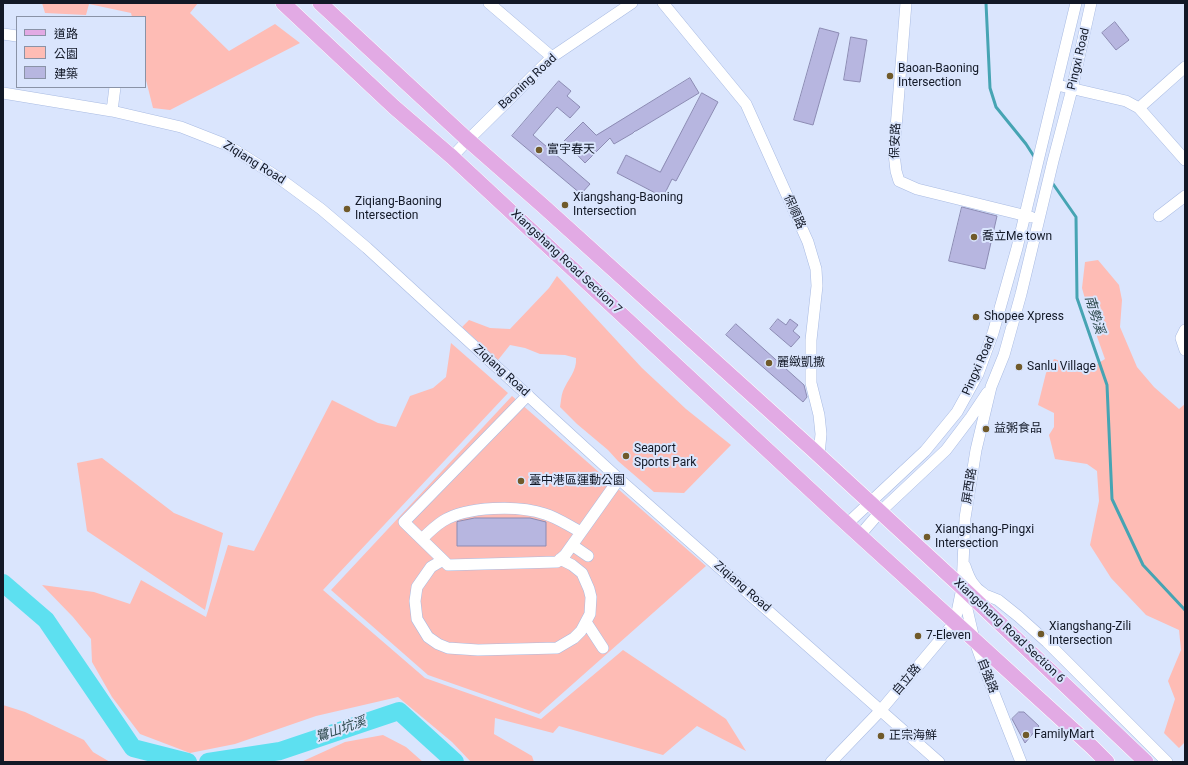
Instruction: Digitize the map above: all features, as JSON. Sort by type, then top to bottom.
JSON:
[{"type":"main road","name":"Xiangshang Road Section 7","points":[[283,3],[394,107],[452,157],[847,524]]},
{"type":"main road","name":"Xiangshang Road Section 7","points":[[320,3],[468,140],[548,210],[875,507]]},
{"type":"main road","name":"Xiangshang Road Section 6","points":[[875,507],[1146,762]]},
{"type":"main road","points":[[847,524],[1107,762]]},
{"type":"street","points":[[489,3],[552,57]]},
{"type":"street","name":"Baoning Road","points":[[452,157],[552,57],[632,3]]},
{"type":"street","name":"保順路","points":[[663,3],[746,104],[808,242],[816,269],[816,286],[810,340],[811,383],[819,415],[821,434],[819,455]]},
{"type":"street","name":"保安路","points":[[906,3],[894,153],[899,181],[917,190],[1025,216],[1040,218]]},
{"type":"street","name":"Pingxi Road","points":[[860,535],[875,507],[925,451],[957,412],[978,374],[993,333],[1025,216],[1076,3]]},
{"type":"street","name":"Pingxi Road","points":[[847,524],[875,507],[946,450],[991,387],[1004,355],[1021,294],[1072,89],[1091,3]]},
{"type":"street","points":[[3,34],[16,36]]},
{"type":"street","points":[[1139,108],[1185,67]]},
{"type":"street","points":[[1057,85],[1126,101],[1139,108],[1185,160]]},
{"type":"street","points":[[112,111],[116,88]]},
{"type":"street","name":"Ziqiang Road","points":[[3,93],[112,111],[181,127],[227,145],[279,178],[321,209],[367,248],[619,479],[939,762]]},
{"type":"street","points":[[1158,216],[1185,196]]},
{"type":"street","points":[[1185,330],[1181,338],[1185,350]]},
{"type":"street","name":"屏西路","points":[[964,590],[965,518],[976,450],[991,387]]},
{"type":"street","points":[[528,395],[404,522],[448,565],[556,562],[572,545],[619,479]]},
{"type":"street","points":[[422,539],[443,521],[456,515],[471,511],[493,509],[528,510],[544,514],[559,519],[581,532]]},
{"type":"street","points":[[572,545],[588,556]]},
{"type":"street","points":[[443,560],[431,567],[417,587],[415,601],[417,619],[428,637],[438,644],[448,648],[472,650],[557,648],[574,638],[581,631],[590,614],[591,597],[589,589],[582,573],[560,559]]},
{"type":"street","points":[[964,562],[970,580],[977,589],[988,596]]},
{"type":"street","points":[[964,590],[998,600],[1013,612],[1047,642],[1167,762]]},
{"type":"street","name":"自立路","points":[[832,762],[881,710],[955,622],[964,590]]},
{"type":"street","name":"自強路","points":[[964,590],[974,639],[1021,762]]},
{"type":"street","points":[[586,622],[602,648]]},
{"type":"green space","points":[[42,3],[198,3],[190,13],[229,51],[275,24],[300,43],[170,110],[153,108],[146,80],[146,16],[132,16],[131,13],[89,4],[86,15],[45,13]]},
{"type":"green space","points":[[1098,260],[1119,285],[1122,300],[1120,327],[1137,367],[1154,387],[1179,409],[1185,404],[1185,742],[1179,748],[1164,733],[1175,699],[1168,681],[1181,650],[1179,630],[1146,615],[1111,578],[1090,545],[1099,501],[1097,471],[1087,464],[1055,459],[1049,435],[1054,427],[1054,413],[1038,405],[1046,373],[1054,359],[1077,366],[1094,366],[1105,359],[1090,317],[1082,288],[1085,262]]},
{"type":"green space","points":[[557,276],[642,368],[686,409],[731,445],[684,493],[654,492],[577,424],[560,407],[562,393],[574,371],[576,358],[565,355],[540,354],[525,348],[510,345],[498,360],[462,327],[469,320],[490,328],[510,329],[549,288]]},
{"type":"green space","points":[[451,343],[508,393],[323,590],[425,678],[541,719],[623,650],[726,719],[746,751],[697,726],[663,755],[559,726],[553,733],[495,718],[494,734],[532,756],[534,762],[471,762],[452,742],[398,697],[316,716],[235,744],[190,753],[140,734],[112,697],[92,662],[91,639],[73,617],[42,585],[94,592],[130,604],[141,580],[206,617],[228,545],[254,551],[332,400],[378,423],[396,427],[410,396],[433,388],[446,377]]},
{"type":"green space","name":"臺中港區運動公園","points":[[512,396],[706,566],[539,714],[428,675],[331,590]]},
{"type":"green space","points":[[102,458],[174,513],[223,533],[205,610],[87,531],[77,463]]},
{"type":"green space","points":[[3,705],[25,712],[84,740],[93,752],[110,762],[3,762]]},
{"type":"green space","points":[[383,735],[406,747],[423,762],[301,762],[345,742]]},
{"type":"building","points":[[1115,22],[1129,40],[1116,50],[1102,33]]},
{"type":"building","points":[[820,28],[839,33],[813,125],[794,120]]},
{"type":"building","points":[[851,37],[867,40],[860,82],[844,80]]},
{"type":"building","points":[[690,78],[699,93],[614,144],[610,138],[585,163],[564,141],[583,122],[596,135]]},
{"type":"building","points":[[559,81],[571,91],[567,96],[580,107],[570,118],[557,107],[533,135],[590,184],[581,194],[512,136]]},
{"type":"building","points":[[702,93],[718,102],[676,181],[672,179],[663,197],[617,173],[626,155],[660,172]]},
{"type":"building","name":"喬立Me town","points":[[962,207],[997,216],[985,269],[949,261]]},
{"type":"building","name":"麗緻凱撒","points":[[778,319],[786,325],[790,319],[798,325],[793,331],[800,337],[791,347],[770,329]]},
{"type":"building","name":"麗緻凱撒","points":[[736,324],[804,385],[807,397],[803,402],[726,335]]},
{"type":"building","points":[[475,518],[530,518],[546,522],[546,546],[457,546],[457,522]]},
{"type":"building","name":"FamilyMart","points":[[1019,712],[1024,712],[1039,726],[1025,743],[1012,719]]},
{"type":"waterway","name":"南勢溪","points":[[986,3],[990,88],[996,107],[1026,144],[1035,158]]},
{"type":"waterway","name":"南勢溪","points":[[1051,181],[1076,217],[1077,298],[1107,385],[1112,499],[1143,565],[1185,610]]},
{"type":"waterway","name":"鷺山坑溪","points":[[3,583],[46,620],[133,748],[188,762]]},
{"type":"waterway","name":"鷺山坑溪","points":[[208,762],[280,751],[399,711],[455,762]]},
{"type":"place","name":"Baoan-Baoning Intersection","points":[[890,76]]},
{"type":"place","name":"富宇春天","points":[[539,150]]},
{"type":"place","name":"Xiangshang-Baoning Intersection","points":[[565,205]]},
{"type":"place","name":"Ziqiang-Baoning Intersection","points":[[347,209]]},
{"type":"place","name":"喬立Me town","points":[[974,237]]},
{"type":"place","name":"Shopee Xpress","points":[[976,317]]},
{"type":"place","name":"麗緻凱撒","points":[[769,363]]},
{"type":"place","name":"Sanlu Village","points":[[1019,367]]},
{"type":"place","name":"益粥食品","points":[[986,429]]},
{"type":"place","name":"Seaport Sports Park","points":[[626,456]]},
{"type":"place","name":"臺中港區運動公園","points":[[521,481]]},
{"type":"place","name":"Xiangshang-Pingxi Intersection","points":[[927,537]]},
{"type":"place","name":"Xiangshang-Zili Intersection","points":[[1041,634]]},
{"type":"place","name":"7-Eleven","points":[[918,636]]},
{"type":"place","name":"FamilyMart","points":[[1026,735]]},
{"type":"place","name":"正宗海鮮","points":[[881,736]]}]
